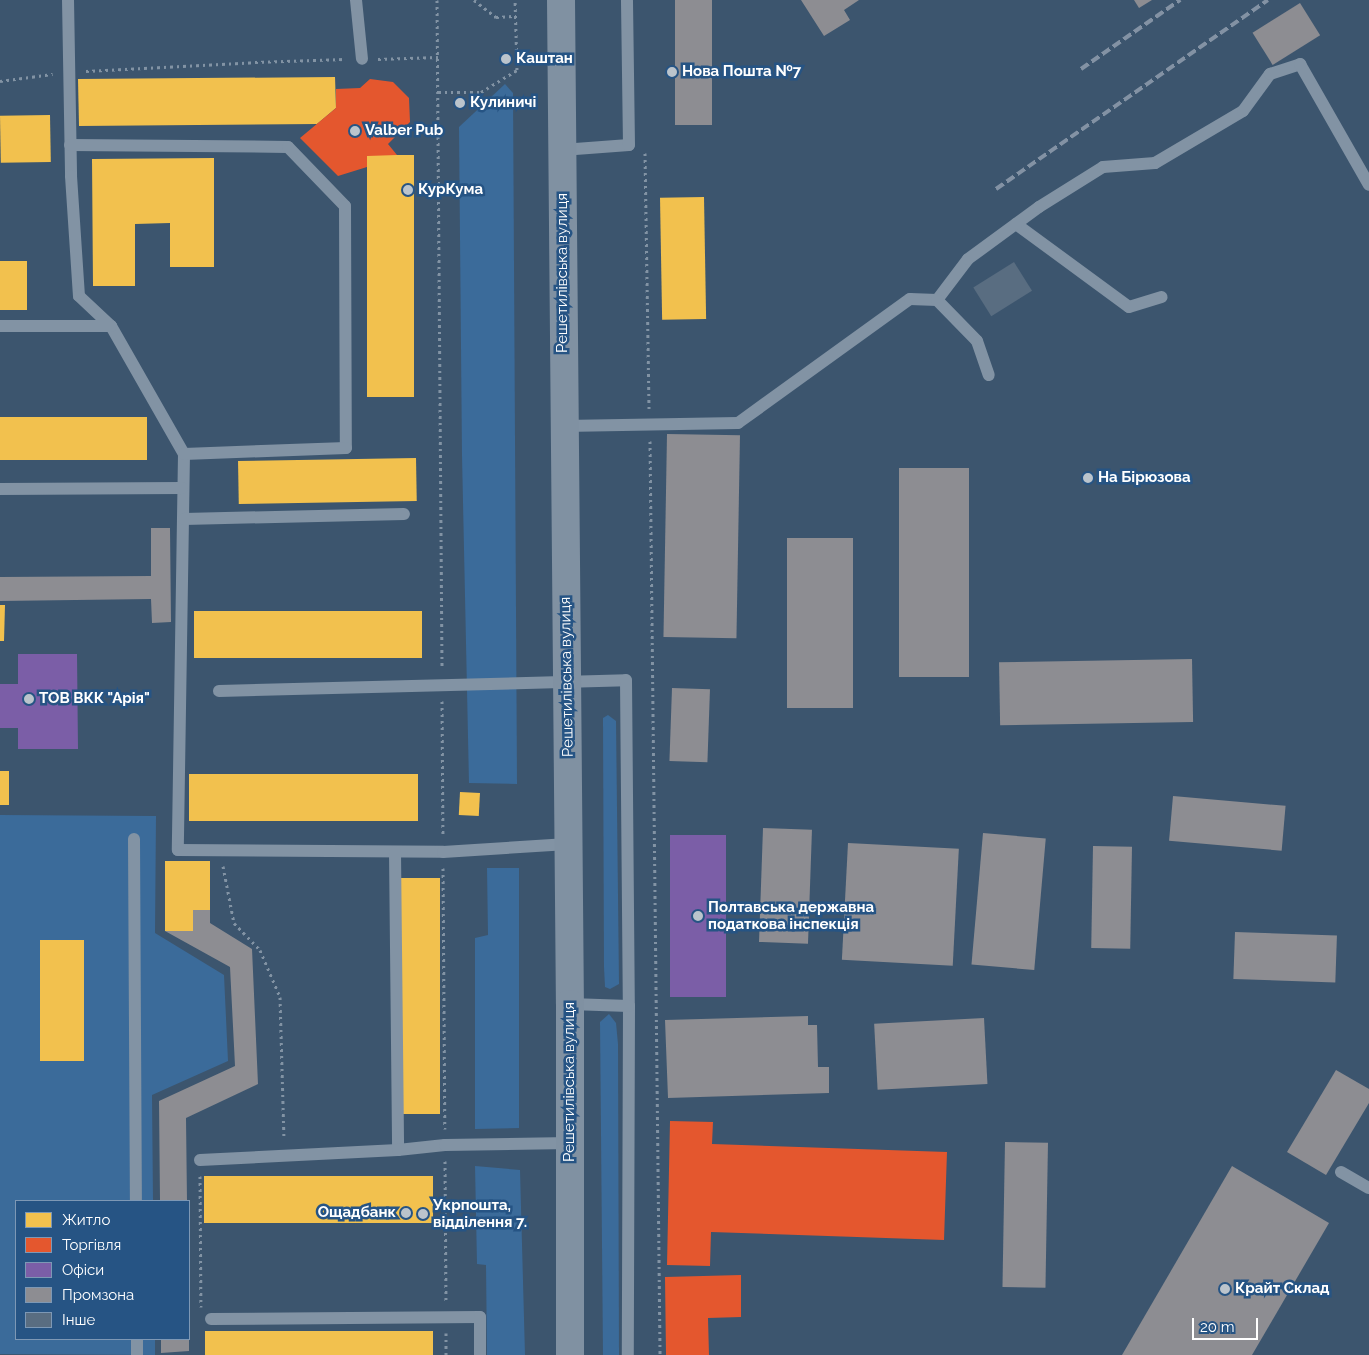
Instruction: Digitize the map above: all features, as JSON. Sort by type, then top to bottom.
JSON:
[{"type":"main road","name":"Решетилівська вулиця","points":[[561,0],[570,1004],[570,1355]]},
{"type":"lane","points":[[68,0],[70,145],[78,296],[111,326],[184,454],[178,850],[443,852],[568,844]]},
{"type":"lane","points":[[356,0],[362,59]]},
{"type":"lane","points":[[562,150],[629,145],[627,0]]},
{"type":"lane","points":[[937,300],[968,259],[1016,224],[1103,167],[1154,162],[1243,111],[1270,74],[1300,64],[1369,185]]},
{"type":"lane","points":[[70,145],[288,147],[345,206],[346,448],[184,454]]},
{"type":"lane","points":[[1016,224],[1129,307],[1162,296]]},
{"type":"lane","points":[[564,426],[738,424],[910,300],[937,300],[977,341],[989,375]]},
{"type":"lane","points":[[0,326],[111,326]]},
{"type":"lane","points":[[0,488],[182,488]]},
{"type":"lane","points":[[184,519],[404,514]]},
{"type":"lane","points":[[219,691],[626,680],[629,1006],[628,1355]]},
{"type":"lane","points":[[134,839],[136,1200]]},
{"type":"lane","points":[[395,852],[398,1150]]},
{"type":"lane","points":[[570,1004],[629,1006]]},
{"type":"lane","points":[[200,1160],[398,1150],[445,1145],[570,1143]]},
{"type":"lane","points":[[1341,1172],[1369,1188]]},
{"type":"lane","points":[[211,1319],[480,1317],[480,1355]]},
{"type":"lane","points":[[137,1340],[138,1355]]},
{"type":"path","points":[[474,0],[496,17],[516,16]]},
{"type":"path","points":[[438,92],[481,92],[517,70],[515,0]]},
{"type":"path","points":[[0,81],[70,72],[255,62],[438,58]]},
{"type":"path","points":[[645,145],[650,425],[651,664],[660,1355]]},
{"type":"path","points":[[220,851],[234,923],[260,950],[280,997],[284,1156]]},
{"type":"path","points":[[200,1160],[201,1319],[211,1319]]},
{"type":"shaded area","points":[[505,84],[513,93],[517,784],[469,783],[462,455],[459,127]]},
{"type":"shaded area","points":[[608,715],[616,721],[619,984],[610,989],[605,987],[604,967],[603,718]]},
{"type":"shaded area","points":[[0,815],[156,816],[155,933],[224,975],[228,1061],[152,1095],[153,1200],[15,1200],[15,1340],[155,1340],[155,1355],[0,1354]]},
{"type":"shaded area","points":[[487,868],[519,868],[519,1128],[475,1129],[475,938],[488,935]]},
{"type":"shaded area","points":[[609,1014],[616,1023],[618,1044],[619,1355],[603,1355],[600,1022]]},
{"type":"shaded area","points":[[475,1166],[520,1170],[525,1355],[487,1355],[486,1265],[477,1264]]},
{"type":"building: Житло","points":[[335,77],[336,108],[317,124],[79,126],[78,79]]},
{"type":"building: Житло","points":[[50,115],[51,162],[1,163],[0,116]]},
{"type":"building: Житло","points":[[367,155],[414,155],[414,397],[367,397]]},
{"type":"building: Житло","points":[[214,158],[214,267],[170,267],[170,223],[135,224],[135,286],[93,286],[92,159]]},
{"type":"building: Житло","points":[[704,197],[706,319],[662,320],[660,198]]},
{"type":"building: Житло","points":[[0,261],[27,261],[27,310],[0,310]]},
{"type":"building: Житло","points":[[0,417],[147,417],[147,460],[0,460]]},
{"type":"building: Житло","points":[[416,458],[417,501],[239,504],[238,461]]},
{"type":"building: Житло","points":[[0,605],[5,605],[4,641],[0,641]]},
{"type":"building: Житло","points":[[194,611],[422,611],[422,658],[194,658]]},
{"type":"building: Житло","points":[[0,771],[9,771],[9,805],[0,805]]},
{"type":"building: Житло","points":[[189,774],[418,774],[418,821],[189,821]]},
{"type":"building: Житло","points":[[460,792],[480,793],[479,816],[459,815]]},
{"type":"building: Житло","points":[[165,861],[210,861],[210,910],[193,910],[193,931],[165,931]]},
{"type":"building: Житло","points":[[399,878],[440,878],[440,1114],[399,1114]]},
{"type":"building: Житло","points":[[40,940],[84,940],[84,1061],[40,1061]]},
{"type":"building: Житло","points":[[204,1176],[433,1176],[433,1223],[204,1223]]},
{"type":"building: Житло","points":[[205,1331],[433,1331],[433,1355],[205,1355]]},
{"type":"building: Торгівля","name":"Valber Pub","points":[[370,79],[393,82],[409,98],[410,122],[388,144],[397,155],[367,156],[367,167],[338,176],[300,138],[336,108],[336,89],[360,88]]},
{"type":"building: Торгівля","points":[[670,1121],[713,1122],[712,1144],[947,1152],[944,1240],[711,1232],[710,1266],[667,1265]]},
{"type":"building: Торгівля","points":[[741,1275],[741,1317],[708,1318],[709,1355],[666,1355],[665,1277]]},
{"type":"building: Офіси","points":[[18,654],[77,654],[78,749],[18,749],[18,728],[0,728],[0,684],[18,684]]},
{"type":"building: Офіси","name":"Полтавська державна податкова інспекція","points":[[670,835],[726,835],[726,997],[670,997]]},
{"type":"building: Промзона","points":[[675,0],[712,0],[712,125],[675,125]]},
{"type":"building: Промзона","points":[[801,0],[859,0],[844,10],[850,20],[824,36]]},
{"type":"building: Промзона","points":[[1134,0],[1152,0],[1139,8]]},
{"type":"building: Промзона","points":[[1300,3],[1320,35],[1273,65],[1253,33]]},
{"type":"building: Промзона","points":[[667,434],[740,435],[736,638],[663,637]]},
{"type":"building: Промзона","points":[[899,468],[969,468],[969,677],[899,677]]},
{"type":"building: Промзона","points":[[151,528],[170,528],[171,622],[152,623],[151,599],[0,601],[0,577],[151,576]]},
{"type":"building: Промзона","points":[[787,538],[853,538],[853,708],[787,708]]},
{"type":"building: Промзона","points":[[1192,659],[1193,722],[1000,725],[999,662]]},
{"type":"building: Промзона","points":[[672,688],[710,689],[707,762],[669,761]]},
{"type":"building: Промзона","points":[[1173,796],[1286,806],[1282,851],[1169,841]]},
{"type":"building: Промзона","points":[[763,828],[812,830],[808,944],[759,942]]},
{"type":"building: Промзона","points":[[983,833],[1046,838],[1034,970],[971,964]]},
{"type":"building: Промзона","points":[[848,843],[959,849],[953,966],[842,960]]},
{"type":"building: Промзона","points":[[1093,846],[1132,847],[1130,949],[1091,948]]},
{"type":"building: Промзона","points":[[193,910],[210,910],[210,923],[252,949],[258,1084],[186,1118],[187,1200],[160,1200],[159,1101],[235,1066],[230,967],[165,931],[193,931]]},
{"type":"building: Промзона","points":[[1235,932],[1337,936],[1335,983],[1233,979]]},
{"type":"building: Промзона","points":[[808,1016],[808,1025],[817,1025],[818,1067],[829,1067],[829,1093],[668,1098],[665,1020]]},
{"type":"building: Промзона","points":[[984,1018],[987,1084],[878,1090],[874,1024]]},
{"type":"building: Промзона","points":[[1336,1070],[1369,1089],[1369,1103],[1326,1175],[1287,1152]]},
{"type":"building: Промзона","points":[[1005,1142],[1048,1143],[1045,1288],[1002,1287]]},
{"type":"building: Промзона","name":"Крайт Склад","points":[[1232,1166],[1329,1223],[1252,1355],[1122,1355]]},
{"type":"building: Промзона","points":[[161,1340],[189,1340],[189,1351],[161,1353]]},
{"type":"building: Інше","points":[[1014,262],[1032,291],[991,316],[973,287]]},
{"type":"railway","points":[[1081,69],[1180,0]]},
{"type":"railway","points":[[996,189],[1268,0]]},
{"type":"place","name":"Каштан","points":[[506,59]]},
{"type":"place","name":"Нова Пошта №7","points":[[672,72]]},
{"type":"place","name":"Кулиничі","points":[[460,103]]},
{"type":"place","name":"Valber Pub","points":[[355,131]]},
{"type":"place","name":"КурКума","points":[[408,190]]},
{"type":"place","name":"На Бірюзова","points":[[1088,478]]},
{"type":"place","name":"ТОВ ВКК \"Арія\"","points":[[29,699]]},
{"type":"place","name":"Полтавська державна податкова інспекція","points":[[698,916]]},
{"type":"place","name":"Ощадбанк","points":[[406,1213]]},
{"type":"place","name":"Укрпошта, відділення 7.","points":[[423,1214]]},
{"type":"place","name":"Крайт Склад","points":[[1225,1289]]}]
